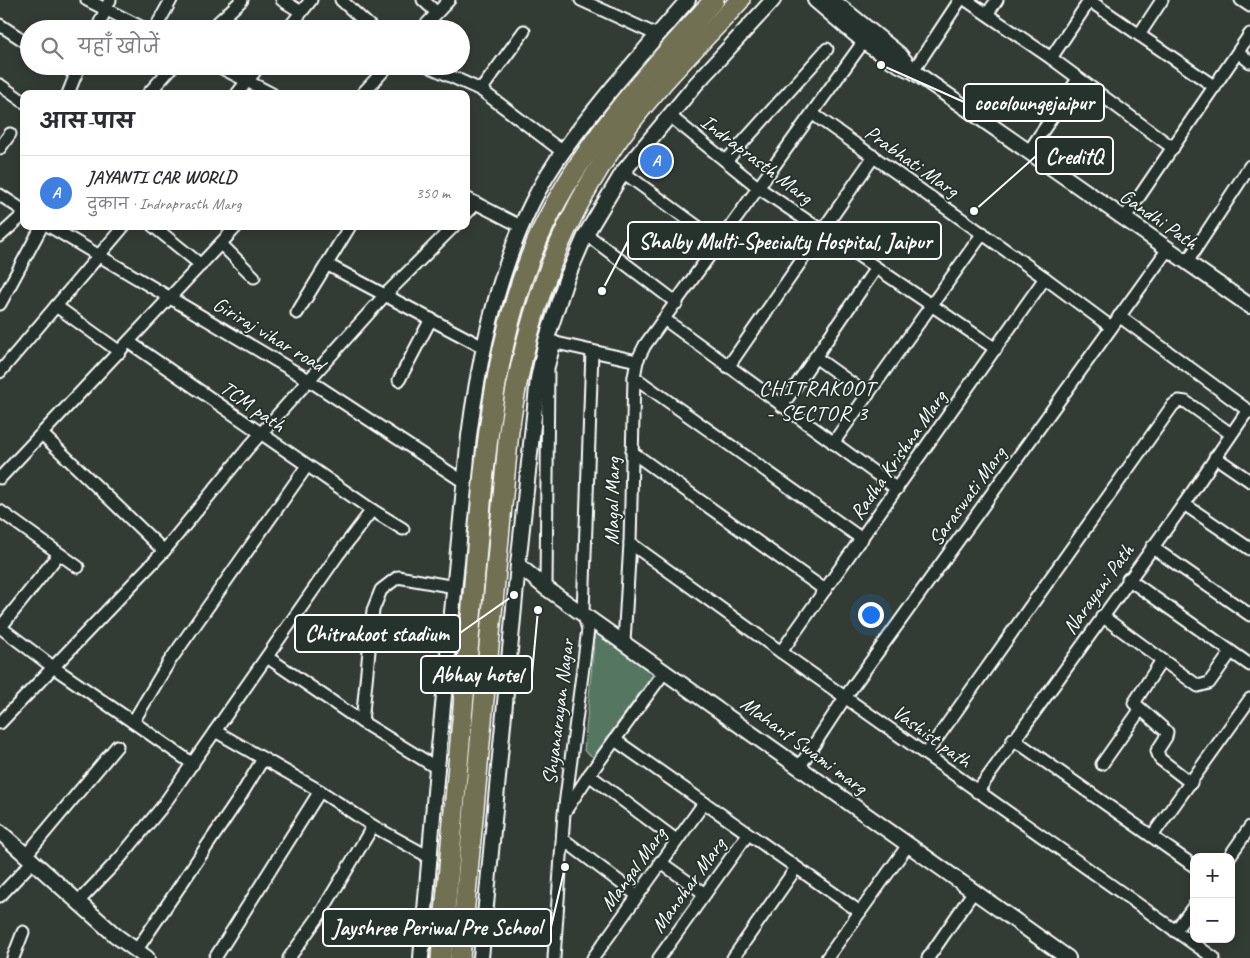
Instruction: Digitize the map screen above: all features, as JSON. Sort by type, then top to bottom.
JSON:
[{"type":"highway","points":[[441,958],[485,466],[503,351],[520,286],[535,247],[552,211],[598,138],[652,68],[714,0]]},
{"type":"highway","points":[[460,958],[509,431],[516,383],[536,306],[544,280],[568,224],[588,186],[613,147],[660,86],[740,0]]},
{"type":"street","points":[[87,0],[108,4],[132,20]]},
{"type":"street","points":[[161,20],[171,0]]},
{"type":"street","points":[[221,20],[242,0]]},
{"type":"street","points":[[282,0],[301,12]]},
{"type":"street","points":[[295,20],[311,0]]},
{"type":"street","points":[[341,0],[363,20]]},
{"type":"street","points":[[423,0],[436,12]]},
{"type":"street","points":[[429,20],[449,0]]},
{"type":"street","points":[[421,958],[464,482],[476,383],[483,346],[522,226],[532,203],[563,152],[583,124],[688,0]]},
{"type":"street","points":[[481,958],[533,424],[550,341],[566,280],[586,234],[623,172],[695,85],[772,0]]},
{"type":"street","points":[[815,0],[864,41],[894,63],[913,71],[960,0]]},
{"type":"street","name":"Gandhi Path","points":[[832,0],[899,54],[913,71],[1250,306]]},
{"type":"street","points":[[966,0],[1051,58],[1078,80],[1173,148]]},
{"type":"street","points":[[987,14],[997,0]]},
{"type":"street","points":[[1139,34],[1162,0]]},
{"type":"street","points":[[1241,0],[1250,6]]},
{"type":"street","points":[[587,1],[657,35]]},
{"type":"street","points":[[1051,58],[1090,1],[1215,86]]},
{"type":"street","points":[[100,20],[108,4]]},
{"type":"street","points":[[0,25],[20,38]]},
{"type":"street","points":[[481,90],[524,31]]},
{"type":"street","points":[[1124,219],[1250,34]]},
{"type":"street","name":"Magal Marg","points":[[624,642],[630,543],[634,377],[637,361],[645,345],[760,188],[864,41]]},
{"type":"street","points":[[726,161],[827,49]]},
{"type":"street","points":[[1238,52],[1250,62]]},
{"type":"street","points":[[70,90],[76,75]]},
{"type":"street","points":[[152,90],[165,75]]},
{"type":"street","points":[[235,75],[264,90]]},
{"type":"street","points":[[240,90],[252,75]]},
{"type":"street","points":[[366,90],[380,75]]},
{"type":"street","points":[[448,75],[481,90],[563,152]]},
{"type":"street","points":[[1029,152],[1078,80]]},
{"type":"street","points":[[0,85],[20,99]]},
{"type":"street","name":"Prabhati Marg","points":[[813,114],[983,233],[1111,327]]},
{"type":"street","name":"Indraprasth Marg","points":[[670,116],[760,188],[996,349]]},
{"type":"street","points":[[0,148],[10,134]]},
{"type":"street","points":[[728,367],[874,156]]},
{"type":"street","points":[[1187,262],[1250,166]]},
{"type":"street","points":[[623,172],[720,243]]},
{"type":"street","points":[[0,195],[20,209]]},
{"type":"street","points":[[471,201],[522,226]]},
{"type":"street","points":[[0,236],[20,216]]},
{"type":"street","points":[[0,304],[40,230]]},
{"type":"street","name":"Giriraj vihar road","points":[[55,230],[310,381],[464,482]]},
{"type":"street","points":[[0,372],[121,230]]},
{"type":"street","points":[[159,230],[201,265]]},
{"type":"street","points":[[0,478],[233,230]]},
{"type":"street","points":[[297,313],[348,230]]},
{"type":"street","points":[[0,723],[164,551],[261,434],[385,295],[450,230]]},
{"type":"street","points":[[833,443],[983,233]]},
{"type":"street","points":[[586,234],[677,303]]},
{"type":"street","points":[[221,244],[254,278]]},
{"type":"street","name":"Saraswati Marg","points":[[800,766],[846,696],[1168,249]]},
{"type":"street","points":[[328,265],[483,346]]},
{"type":"street","points":[[782,406],[876,268]]},
{"type":"street","name":"Radha Krishna Marg","points":[[781,652],[1045,278]]},
{"type":"street","points":[[56,306],[120,352]]},
{"type":"street","points":[[1119,316],[1249,411]]},
{"type":"street","points":[[399,380],[431,319]]},
{"type":"street","points":[[664,319],[897,489]]},
{"type":"street","points":[[550,341],[637,361]]},
{"type":"street","points":[[546,588],[548,368],[550,341]]},
{"type":"street","name":"TCM path","points":[[129,342],[307,466],[403,529]]},
{"type":"street","name":"Shyanarayan Nagar","points":[[554,958],[564,840],[564,813],[588,629],[583,613],[592,351]]},
{"type":"street","points":[[816,357],[868,395]]},
{"type":"street","points":[[634,377],[862,539]]},
{"type":"street","points":[[926,754],[1173,405],[1178,401],[1186,402],[1231,434]]},
{"type":"street","name":"Narayani Path","points":[[977,792],[1249,411]]},
{"type":"street","points":[[42,434],[164,551]]},
{"type":"street","points":[[632,452],[825,590]]},
{"type":"street","points":[[1215,457],[1250,482]]},
{"type":"street","points":[[132,722],[169,662],[307,466]]},
{"type":"street","points":[[1184,504],[1250,549]]},
{"type":"street","points":[[78,902],[137,839],[193,764],[372,510]]},
{"type":"street","points":[[0,511],[78,567]]},
{"type":"street","name":"Vashist path","points":[[630,543],[781,652],[846,696],[977,792],[1214,958]]},
{"type":"street","points":[[1152,547],[1250,615]]},
{"type":"street","points":[[59,554],[0,627],[53,667],[193,764]]},
{"type":"street","name":"Mahant Swami marg","points":[[518,564],[546,588],[800,766],[1068,958]]},
{"type":"street","points":[[362,722],[373,610],[381,590],[398,577],[455,587]]},
{"type":"street","points":[[1128,579],[1250,665]]},
{"type":"street","points":[[1102,616],[1198,686],[1204,686],[1231,652]]},
{"type":"street","points":[[267,657],[362,722],[437,768]]},
{"type":"street","points":[[1162,660],[1134,699],[1134,703],[1167,732],[1166,738],[1157,754],[1191,784]]},
{"type":"street","points":[[564,813],[589,775],[665,671]]},
{"type":"street","points":[[1152,836],[1250,699]]},
{"type":"street","points":[[1102,764],[1140,710]]},
{"type":"street","points":[[216,731],[320,791],[373,826],[431,858]]},
{"type":"street","points":[[1013,739],[1190,863]]},
{"type":"street","points":[[615,740],[860,912]]},
{"type":"street","points":[[0,896],[117,746]]},
{"type":"street","points":[[0,832],[78,902],[142,955],[263,759]]},
{"type":"street","points":[[589,775],[676,840]]},
{"type":"street","points":[[215,958],[320,791]]},
{"type":"street","name":"Mangal Marg","points":[[593,958],[704,803]]},
{"type":"street","points":[[289,958],[319,916],[373,826]]},
{"type":"street","points":[[1232,853],[1250,827]]},
{"type":"street","name":"Manohar Marg","points":[[659,958],[748,834]]},
{"type":"street","points":[[564,840],[637,895]]},
{"type":"street","points":[[827,958],[908,845]]},
{"type":"street","points":[[660,862],[705,894]]},
{"type":"street","points":[[733,958],[796,868]]},
{"type":"street","points":[[928,958],[974,891]]},
{"type":"street","points":[[1175,931],[1190,911]]},
{"type":"street","points":[[13,958],[23,932]]},
{"type":"green space","points":[[595,633],[644,661],[653,674],[593,757],[584,751]]},
{"type":"place","name":"cocoloungejaipur","points":[[881,65]]},
{"type":"place","name":"JAYANTI CAR WORLD","points":[[656,161]]},
{"type":"place","name":"CreditQ","points":[[974,211]]},
{"type":"place","name":"Shalby Multi-Specialty Hospital, Jaipur","points":[[602,291]]},
{"type":"place","name":"Chitrakoot stadium","points":[[514,595]]},
{"type":"place","name":"Abhay hotel","points":[[538,610]]},
{"type":"place","name":"Jayshree Periwal Pre School","points":[[565,867]]},
{"type":"district","name":"CHITRAKOOT - SECTOR 3","points":[[817,400]]}]
